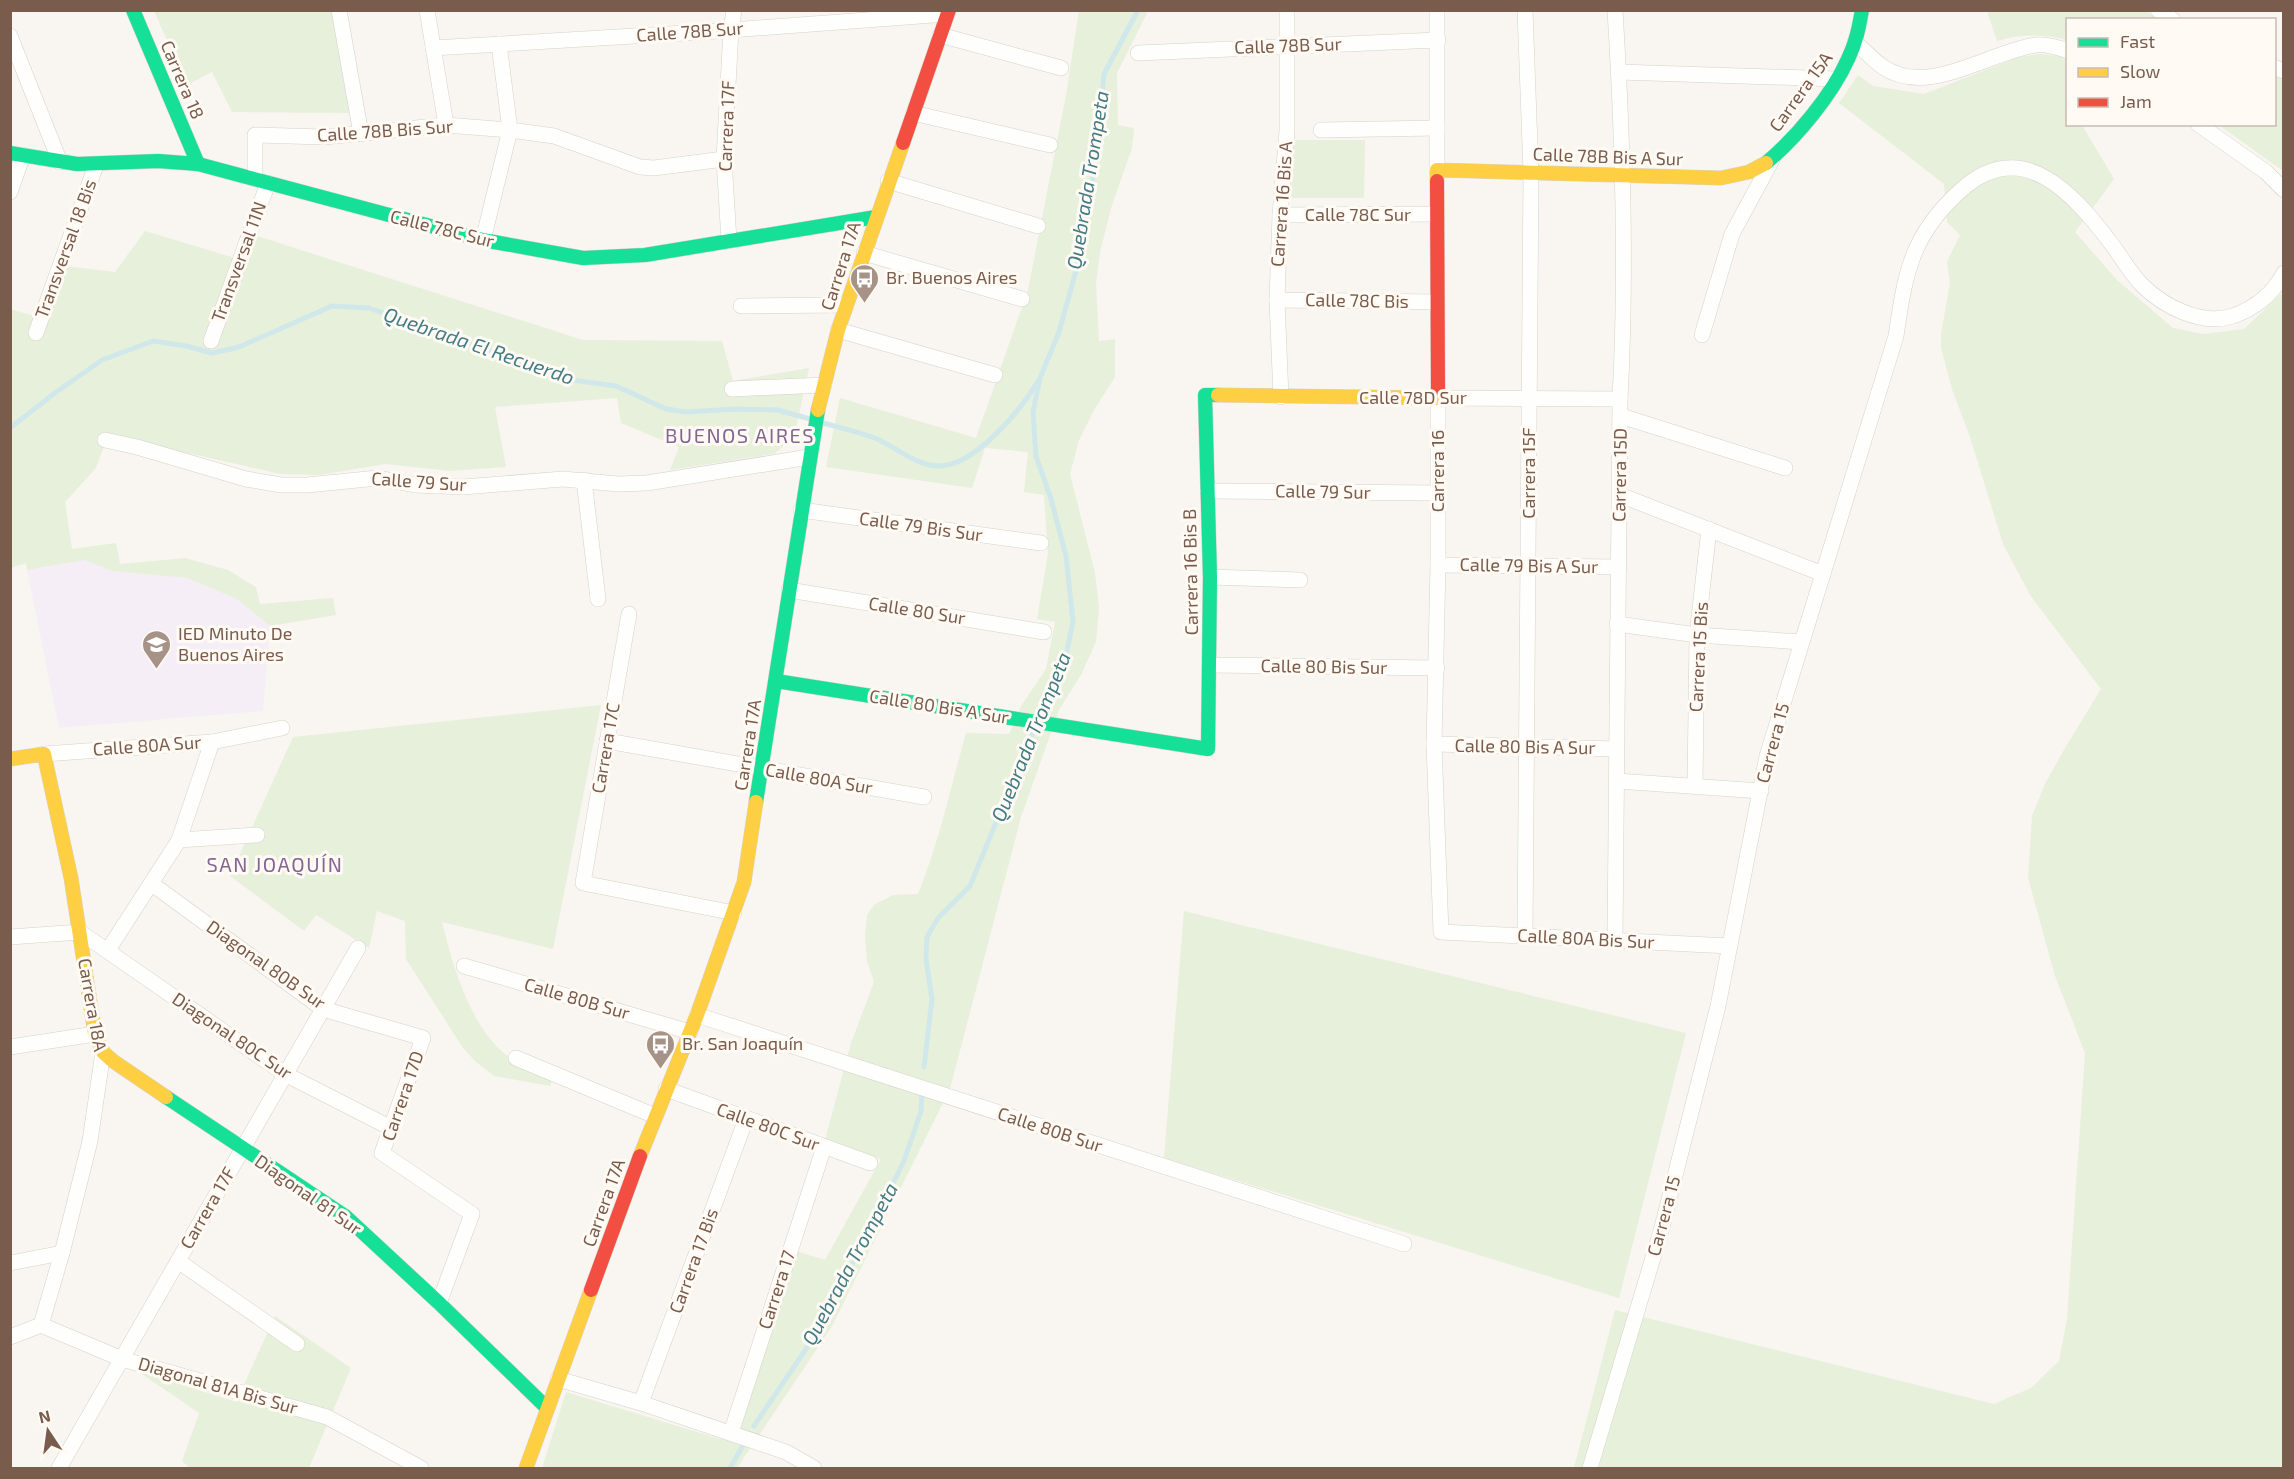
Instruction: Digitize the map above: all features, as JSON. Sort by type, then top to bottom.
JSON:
[{"type":"street","name":"Carrera 18","points":[[133,10],[198,164]]},
{"type":"street","points":[[339,10],[361,134]]},
{"type":"street","points":[[427,10],[446,125]]},
{"type":"street","name":"Carrera 17F","points":[[729,241],[724,159],[734,10]]},
{"type":"street","name":"Carrera 16 Bis A","points":[[1281,397],[1277,300],[1280,215],[1287,130],[1287,10]]},
{"type":"street","name":"Carrera 16","points":[[1437,10],[1438,565],[1434,744],[1442,932]]},
{"type":"street","name":"Carrera 15F","points":[[1525,10],[1531,173],[1525,936]]},
{"type":"street","name":"Carrera 15D","points":[[1615,10],[1624,175],[1615,940]]},
{"type":"street","name":"Carrera 15A","points":[[1773,158],[1845,66],[1855,42],[1862,10]]},
{"type":"street","name":"Calle 78B Sur","points":[[433,48],[731,30],[948,12]]},
{"type":"street","name":"Carrera 17A","points":[[526,1468],[655,1116],[697,1015],[734,913],[748,862],[818,408],[846,305],[948,12]]},
{"type":"street","points":[[940,35],[1061,68]]},
{"type":"street","points":[[10,36],[60,162]]},
{"type":"street","name":"Calle 78B Sur","points":[[1138,53],[1438,40]]},
{"type":"street","points":[[1855,42],[1884,68],[1901,75],[1920,76],[1942,75],[2036,45],[2052,46],[2066,51]]},
{"type":"street","points":[[483,240],[510,130],[499,44]]},
{"type":"street","points":[[1619,72],[1837,79]]},
{"type":"street","points":[[912,112],[1050,145]]},
{"type":"street","name":"Calle 78B Bis Sur","points":[[255,135],[324,137],[446,125],[554,136],[625,164],[640,167],[654,168],[724,159]]},
{"type":"street","points":[[2201,126],[2266,172],[2283,190]]},
{"type":"street","points":[[1321,130],[1437,128]]},
{"type":"street","name":"Transversal 11N","points":[[211,341],[261,181],[255,135]]},
{"type":"street","name":"Calle 78C Sur","points":[[17,154],[60,162],[96,165],[158,161],[198,164],[483,240],[564,256],[600,258],[645,255],[876,217]]},
{"type":"street","points":[[10,192],[17,154]]},
{"type":"street","points":[[1702,335],[1732,234],[1773,158]]},
{"type":"street","name":"Calle 78B Bis A Sur","points":[[1437,170],[1721,178],[1751,171],[1773,158]]},
{"type":"street","name":"Transversal 18 Bis","points":[[36,333],[96,165]]},
{"type":"street","name":"Carrera 15","points":[[1590,1468],[1661,1231],[1718,1006],[1767,756],[1896,336],[1903,283],[1926,231],[1956,194],[1978,177],[2000,169],[2023,168],[2055,182],[2092,220],[2147,290],[2176,309],[2202,317],[2216,319],[2229,317],[2253,307],[2273,290],[2283,273]]},
{"type":"street","points":[[888,181],[1038,226]]},
{"type":"street","name":"Calle 78C Sur","points":[[1280,215],[1437,214]]},
{"type":"street","points":[[864,253],[1022,299]]},
{"type":"street","name":"Calle 78C Bis","points":[[1277,300],[1436,302]]},
{"type":"street","points":[[741,306],[846,305]]},
{"type":"street","points":[[838,330],[995,375]]},
{"type":"street","points":[[732,389],[824,385]]},
{"type":"street","name":"Calle 78D Sur","points":[[1205,394],[1281,397],[1620,399]]},
{"type":"street","name":"Carrera 16 Bis B","points":[[1205,394],[1210,578],[1208,749]]},
{"type":"street","points":[[1621,416],[1785,468]]},
{"type":"street","name":"Calle 79 Sur","points":[[105,440],[246,478],[281,485],[307,485],[378,478],[415,484],[463,487],[531,480],[647,483],[809,458]]},
{"type":"street","points":[[584,480],[598,599]]},
{"type":"street","name":"Calle 79 Sur","points":[[1208,491],[1437,494]]},
{"type":"street","points":[[1620,495],[1823,574]]},
{"type":"street","name":"Calle 79 Bis Sur","points":[[801,510],[1041,543]]},
{"type":"street","name":"Carrera 15 Bis","points":[[1695,786],[1697,635],[1709,529]]},
{"type":"street","name":"Calle 79 Bis A Sur","points":[[1438,565],[1619,567]]},
{"type":"street","points":[[1210,578],[1300,580]]},
{"type":"street","name":"Calle 80 Sur","points":[[789,590],[1044,632]]},
{"type":"street","name":"Carrera 17C","points":[[629,614],[583,883],[734,913]]},
{"type":"street","points":[[1617,624],[1697,635],[1802,642]]},
{"type":"street","name":"Calle 80 Bis Sur","points":[[1210,665],[1437,668]]},
{"type":"street","name":"Calle 80 Bis A Sur","points":[[776,681],[1208,749]]},
{"type":"street","name":"Calle 80A Sur","points":[[10,759],[44,754],[212,742],[282,728]]},
{"type":"street","name":"Calle 80A Sur","points":[[608,741],[924,798]]},
{"type":"street","points":[[108,950],[179,840],[212,742]]},
{"type":"street","name":"Calle 80 Bis A Sur","points":[[1434,744],[1616,749]]},
{"type":"street","name":"Carrera 18A","points":[[40,1325],[62,1253],[90,1141],[103,1052],[94,1034],[71,878],[44,754]]},
{"type":"street","points":[[1617,781],[1761,791]]},
{"type":"street","points":[[179,840],[257,835]]},
{"type":"street","name":"Diagonal 80B Sur","points":[[152,884],[322,1009],[423,1038]]},
{"type":"street","points":[[10,937],[80,932]]},
{"type":"street","name":"Diagonal 80C Sur","points":[[80,932],[285,1074],[391,1128]]},
{"type":"street","name":"Calle 80A Bis Sur","points":[[1442,932],[1730,946]]},
{"type":"street","name":"Carrera 17F","points":[[59,1468],[358,948]]},
{"type":"street","name":"Calle 80B Sur","points":[[464,966],[690,1032]]},
{"type":"street","name":"Calle 80B Sur","points":[[697,1015],[1404,1244]]},
{"type":"street","points":[[10,1047],[94,1034]]},
{"type":"street","name":"Carrera 17D","points":[[423,1038],[382,1153],[472,1214],[439,1303]]},
{"type":"street","name":"Diagonal 81 Sur","points":[[103,1052],[124,1069],[242,1149],[345,1216],[547,1408]]},
{"type":"street","points":[[516,1058],[655,1116]]},
{"type":"street","name":"Calle 80C Sur","points":[[666,1089],[870,1163]]},
{"type":"street","name":"Carrera 17 Bis","points":[[641,1403],[746,1119]]},
{"type":"street","name":"Carrera 17","points":[[731,1433],[824,1147]]},
{"type":"street","points":[[10,1263],[62,1253]]},
{"type":"street","points":[[178,1261],[297,1344]]},
{"type":"street","points":[[10,1338],[40,1325]]},
{"type":"street","name":"Diagonal 81A Bis Sur","points":[[40,1325],[122,1359],[327,1417],[421,1468]]},
{"type":"street","points":[[558,1379],[641,1403],[786,1452],[814,1468]]},
{"type":"shaded area","name":"IED Minuto De Buenos Aires","points":[[85,560],[111,571],[187,578],[237,599],[270,626],[263,711],[59,728],[27,570]]},
{"type":"green space","points":[[154,11],[332,11],[357,113],[232,112],[212,72],[187,85]]},
{"type":"green space","points":[[1079,11],[1148,11],[1117,73],[1118,125],[1134,128],[1132,148],[1112,205],[1100,252],[1096,284],[1099,341],[1115,339],[1115,377],[1094,410],[1079,440],[1070,474],[1095,573],[1099,608],[1096,642],[1082,673],[1059,710],[1021,817],[950,1089],[831,1328],[737,1468],[542,1468],[566,1392],[720,1439],[796,1251],[825,1260],[881,1159],[825,1140],[851,1043],[874,982],[867,961],[865,935],[867,915],[874,905],[893,895],[918,894],[938,835],[966,733],[1009,734],[1021,706],[1046,669],[1055,622],[1037,619],[1048,554],[1044,495],[1024,492],[1028,452],[985,448],[972,488],[826,467],[840,398],[976,438],[1028,290],[1066,95]]},
{"type":"green space","points":[[1987,11],[2147,11],[2156,18],[2066,18],[2066,40],[2032,36],[1997,41]]},
{"type":"green space","points":[[2039,54],[2060,56],[2066,60],[2066,126],[2083,126],[2114,179],[2075,232],[2117,280],[2173,328],[2203,334],[2244,329],[2283,292],[2283,1468],[1574,1468],[1615,1310],[1994,1404],[2031,1388],[2059,1361],[2067,1319],[2085,1053],[2055,976],[2028,878],[2032,816],[2045,784],[2101,689],[2030,595],[2003,544],[1970,437],[1952,389],[1941,348],[1941,334],[1950,283],[1947,262],[1960,235],[1947,222],[1944,184],[1839,103],[1858,75],[1873,86],[1924,94],[2019,57]]},
{"type":"green space","points":[[2276,76],[2283,79],[2283,171],[2220,126],[2276,126]]},
{"type":"green space","points":[[1292,140],[1365,140],[1364,198],[1291,198]]},
{"type":"green space","points":[[145,231],[248,262],[257,236],[583,340],[722,341],[733,381],[809,368],[797,424],[790,440],[774,454],[670,470],[679,447],[621,423],[617,398],[495,407],[506,467],[450,471],[386,464],[319,475],[280,474],[108,435],[96,468],[65,502],[72,549],[116,543],[120,564],[185,558],[228,570],[256,587],[260,604],[333,598],[336,615],[270,626],[237,599],[187,578],[111,571],[85,560],[27,570],[26,563],[11,568],[11,309],[47,320],[65,266],[115,272]]},
{"type":"green space","points":[[601,705],[553,949],[442,922],[465,996],[484,1031],[510,1058],[553,1077],[550,1086],[494,1076],[463,1048],[406,959],[405,921],[377,911],[369,948],[316,915],[304,931],[230,876],[293,737]]},
{"type":"green space","points":[[1184,911],[1686,1033],[1619,1298],[1164,1158]]},
{"type":"green space","points":[[275,1316],[351,1368],[309,1468],[190,1468],[182,1461],[199,1413],[136,1370],[236,1402]]},
{"type":"waterway","name":"Quebrada Trompeta","points":[[1039,718],[1064,665],[1073,622],[1066,556],[1051,499],[1036,456],[1033,412],[1040,378],[1059,332],[1076,271],[1095,166],[1104,74],[1138,10]]},
{"type":"waterway","name":"Quebrada El Recuerdo","points":[[10,428],[102,360],[153,341],[212,353],[239,347],[332,306],[369,308],[572,380],[616,386],[666,409],[686,412],[736,409],[778,410],[810,419]]},
{"type":"waterway","name":"Quebrada El Recuerdo","points":[[819,422],[872,437],[921,463],[939,466],[953,463],[983,446],[1010,419],[1040,378]]},
{"type":"waterway","name":"Quebrada Trompeta","points":[[924,1067],[932,999],[926,959],[927,937],[938,918],[970,886],[1035,727]]},
{"type":"waterway","name":"Quebrada Trompeta","points":[[754,1426],[810,1343],[868,1234],[904,1161],[921,1111],[922,1092]]},
{"type":"waterway","name":"Quebrada Trompeta","points":[[730,1468],[742,1447]]},
{"type":"traffic: fast","points":[[133,10],[198,164]]},
{"type":"traffic: fast","points":[[1766,163],[1801,129],[1833,87],[1853,47],[1862,10]]},
{"type":"traffic: fast","points":[[10,153],[77,164],[158,161],[198,164],[483,240],[583,258],[645,255],[876,217]]},
{"type":"traffic: fast","points":[[776,681],[1208,749],[1210,577],[1205,395],[1218,395]]},
{"type":"traffic: fast","points":[[756,802],[818,410]]},
{"type":"traffic: fast","points":[[166,1097],[345,1216],[547,1408]]},
{"type":"traffic: slow","points":[[818,410],[838,330],[903,143]]},
{"type":"traffic: slow","points":[[1437,181],[1437,170],[1721,178],[1749,172],[1766,163]]},
{"type":"traffic: slow","points":[[1218,395],[1438,398],[1438,388]]},
{"type":"traffic: slow","points":[[10,759],[44,754],[71,878],[95,1034],[103,1052],[166,1097]]},
{"type":"traffic: slow","points":[[640,1156],[697,1015],[744,882],[756,802]]},
{"type":"traffic: slow","points":[[526,1468],[591,1290]]},
{"type":"traffic: jam","points":[[903,143],[949,10]]},
{"type":"traffic: jam","points":[[1437,181],[1438,388]]},
{"type":"traffic: jam","points":[[591,1290],[640,1156]]},
{"type":"place","name":"Br. Buenos Aires","points":[[865,304]]},
{"type":"place","name":"IED Minuto De Buenos Aires","points":[[157,670]]},
{"type":"place","name":"Br. San Joaquín","points":[[661,1070]]},
{"type":"district","name":"BUENOS AIRES","points":[[740,436]]},
{"type":"district","name":"SAN JOAQUÍN","points":[[275,865]]}]
